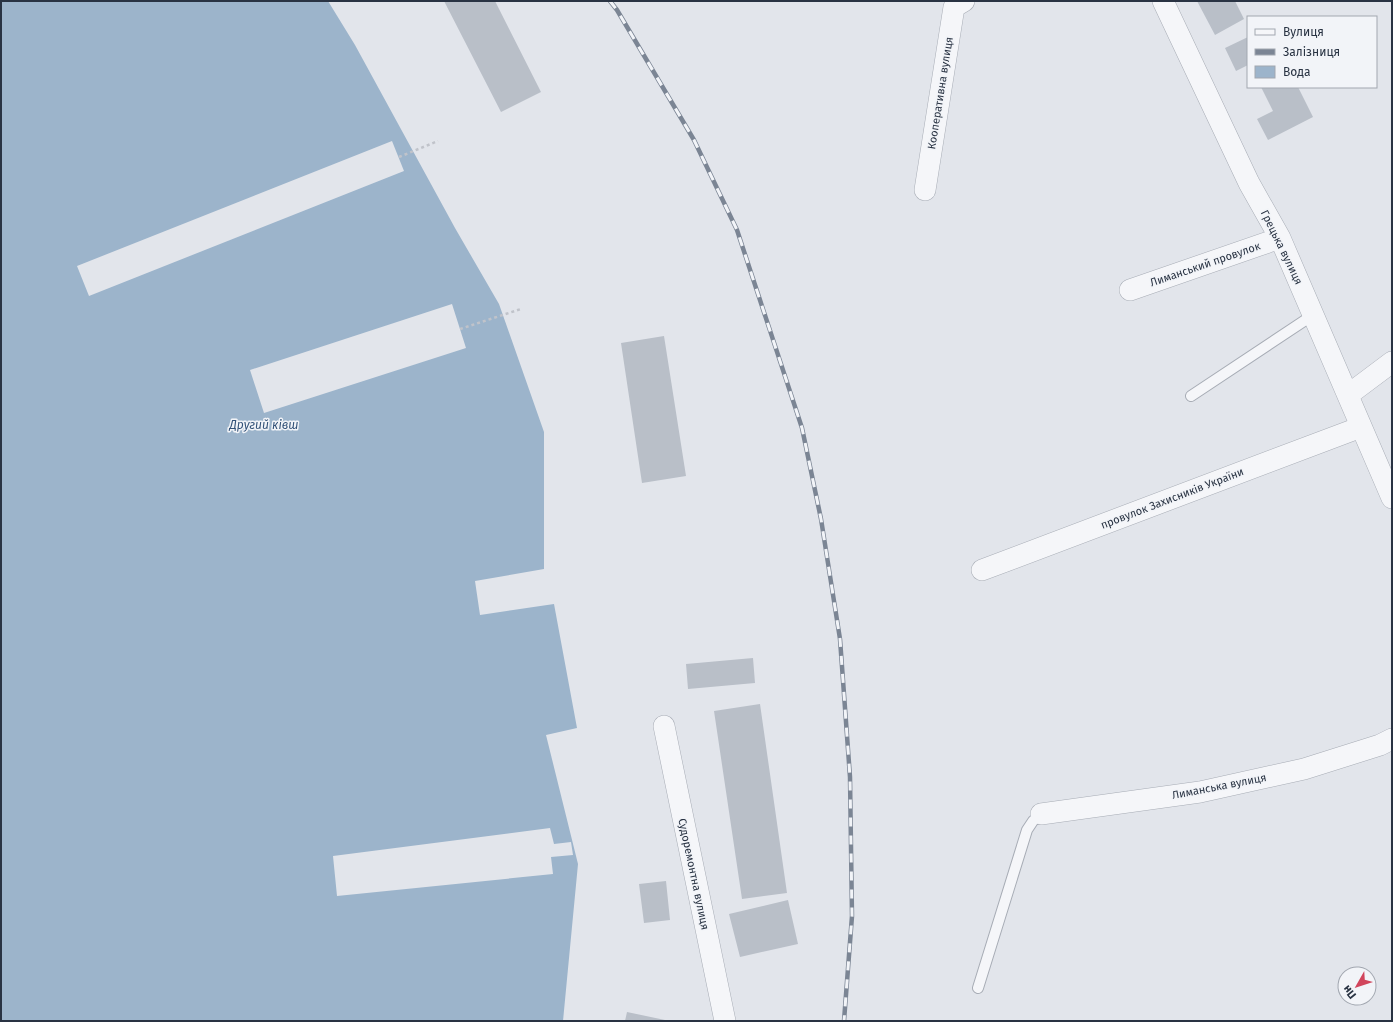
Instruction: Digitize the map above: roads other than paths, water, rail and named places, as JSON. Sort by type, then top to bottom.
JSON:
[{"type":"street","name":"Кооперативна вулиця","points":[[925,190],[954,7],[964,1]]},
{"type":"street","name":"Грецька вулиця","points":[[1163,1],[1249,183],[1280,238],[1392,498]]},
{"type":"street","name":"Лиманський провулок","points":[[1130,290],[1280,238]]},
{"type":"street","points":[[1348,395],[1392,362]]},
{"type":"street","name":"провулок Захисників України","points":[[982,570],[1361,427]]},
{"type":"street","name":"Судоремонтна вулиця","points":[[664,726],[725,1021]]},
{"type":"street","name":"Лиманська вулиця","points":[[1041,814],[1200,792],[1304,769],[1392,740]]},
{"type":"lane","points":[[1191,396],[1313,315]]},
{"type":"lane","points":[[978,988],[1027,830],[1033,821],[1041,814]]},
{"type":"water","name":"Другий ківш","points":[[1,1],[328,1],[355,45],[455,228],[499,304],[544,432],[544,569],[475,581],[480,615],[554,604],[577,728],[546,735],[578,864],[563,1021],[1,1021]]},
{"type":"railway","points":[[610,1],[617,10],[694,140],[737,230],[802,428],[821,519],[840,639],[850,777],[852,916],[844,1021]]}]
